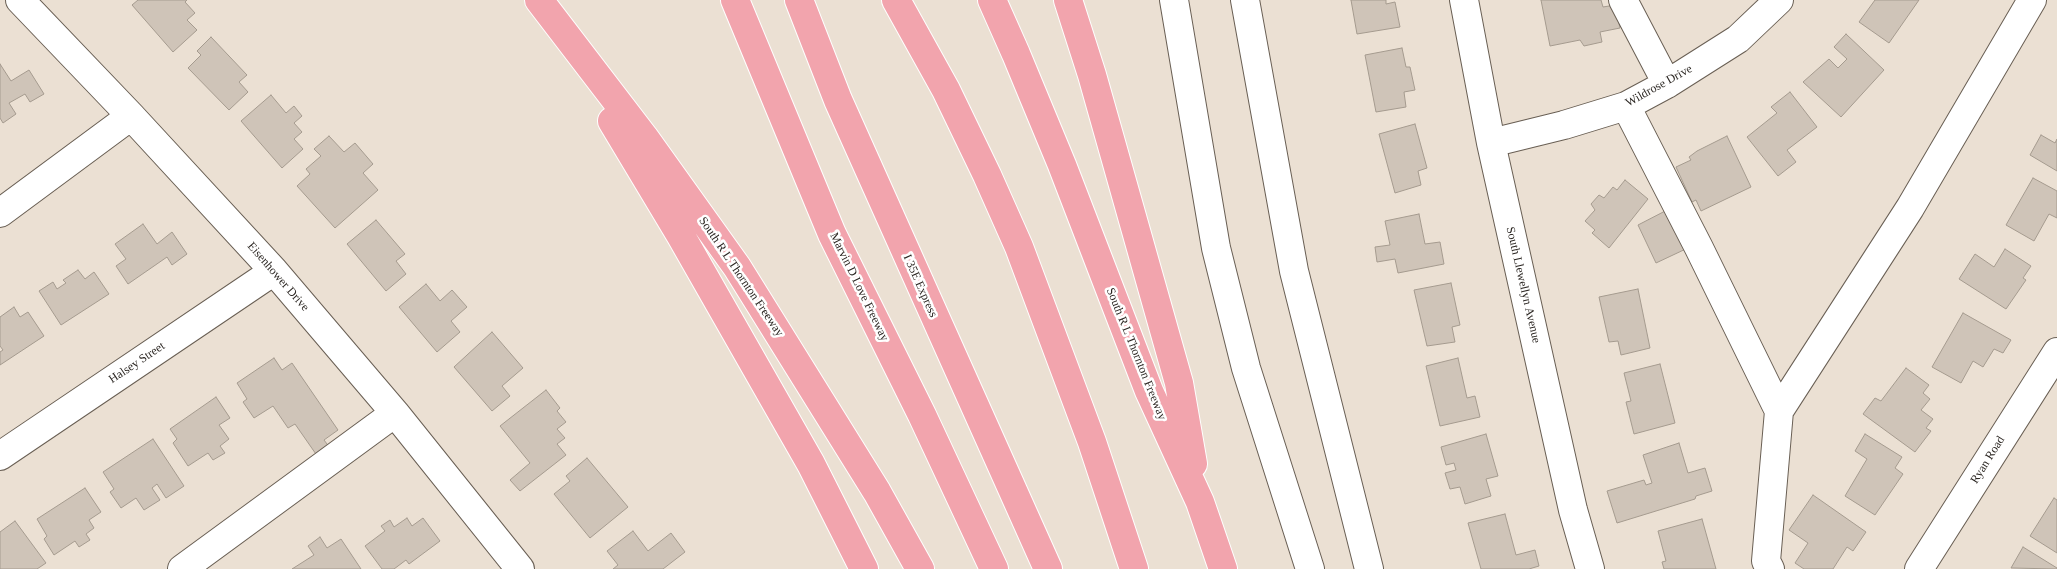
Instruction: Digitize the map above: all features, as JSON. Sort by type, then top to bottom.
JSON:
[{"type":"highway","name":"Marvin D Love Freeway","points":[[735,0],[832,234],[922,414],[994,569]]},
{"type":"highway","name":"I 35E Express","points":[[799,0],[838,100],[1048,569]]},
{"type":"highway","points":[[896,0],[946,90],[988,175],[1019,247],[1092,442],[1134,569]]},
{"type":"highway","name":"South R L Thornton Freeway","points":[[992,0],[1062,165],[1149,390],[1200,502],[1223,569]]},
{"type":"highway","points":[[1068,0],[1094,84],[1179,383],[1200,502]]},
{"type":"highway","points":[[540,2],[691,253],[810,464],[864,569]]},
{"type":"highway","name":"South R L Thornton Freeway","points":[[540,2],[644,137],[737,267],[877,492],[920,569]]},
{"type":"street","name":"Eisenhower Drive","points":[[20,0],[131,116],[274,272],[395,413],[520,569]]},
{"type":"street","points":[[1174,0],[1216,248],[1246,368],[1310,569]]},
{"type":"street","points":[[1245,0],[1294,271],[1369,569]]},
{"type":"street","name":"South Llewellyn Avenue","points":[[1464,0],[1491,143],[1573,510],[1590,569]]},
{"type":"street","points":[[1622,0],[1667,84]]},
{"type":"street","name":"Wildrose Drive","points":[[1491,143],[1564,125],[1626,106],[1667,84],[1738,39],[1779,0]]},
{"type":"street","points":[[1770,569],[1766,561],[1779,411],[1910,208],[2032,0]]},
{"type":"street","points":[[1626,106],[1699,248],[1779,411]]},
{"type":"street","points":[[0,213],[131,116]]},
{"type":"street","name":"Halsey Street","points":[[0,456],[274,272]]},
{"type":"street","name":"Ryan Road","points":[[1919,569],[2057,352]]},
{"type":"street","points":[[182,569],[395,413]]},
{"type":"building","points":[[138,0],[187,0],[185,2],[195,13],[187,20],[197,30],[173,52],[132,5]]},
{"type":"building","points":[[1351,0],[1386,0],[1386,4],[1395,2],[1400,27],[1357,34]]},
{"type":"building","points":[[1541,0],[1601,0],[1603,7],[1615,5],[1620,28],[1600,32],[1602,42],[1584,46],[1580,40],[1550,46]]},
{"type":"building","points":[[1875,0],[1919,0],[1889,43],[1859,22]]},
{"type":"building","points":[[1846,34],[1884,70],[1841,117],[1803,82],[1829,59],[1838,68],[1847,59],[1834,47]]},
{"type":"building","points":[[211,37],[247,75],[239,82],[248,92],[229,110],[188,68],[201,55],[197,51]]},
{"type":"building","points":[[1402,48],[1406,67],[1410,67],[1415,90],[1404,92],[1406,107],[1376,112],[1365,55]]},
{"type":"building","points":[[0,64],[11,81],[29,70],[44,94],[30,102],[25,94],[9,103],[16,114],[3,123],[0,118]]},
{"type":"building","points":[[1790,92],[1817,127],[1787,150],[1796,162],[1778,176],[1747,137],[1777,113],[1771,107]]},
{"type":"building","points":[[271,95],[286,113],[294,106],[302,116],[294,123],[302,132],[294,139],[303,149],[282,168],[241,121]]},
{"type":"building","points":[[1415,124],[1427,168],[1418,171],[1421,185],[1395,193],[1379,134]]},
{"type":"building","points":[[2041,135],[2055,143],[2057,139],[2057,171],[2030,155]]},
{"type":"building","points":[[329,136],[344,152],[355,143],[373,164],[363,173],[378,190],[335,228],[297,186],[310,174],[306,169],[321,156],[314,149]]},
{"type":"building","points":[[1727,136],[1751,187],[1701,211],[1696,200],[1692,202],[1676,167],[1691,160],[1689,157],[1697,151]]},
{"type":"building","points":[[2033,178],[2057,191],[2057,218],[2049,214],[2034,241],[2006,225]]},
{"type":"building","points":[[1625,180],[1648,199],[1609,248],[1592,233],[1595,230],[1585,221],[1595,210],[1591,204],[1599,195],[1604,198],[1613,187],[1617,190]]},
{"type":"building","points":[[1671,208],[1690,247],[1656,263],[1638,225]]},
{"type":"building","points":[[1419,214],[1425,244],[1440,242],[1444,264],[1398,273],[1395,259],[1377,262],[1375,247],[1390,245],[1385,221]]},
{"type":"building","points":[[376,220],[405,254],[396,261],[406,274],[386,291],[347,244]]},
{"type":"building","points":[[143,224],[157,244],[172,232],[187,254],[172,265],[167,257],[128,284],[116,266],[126,259],[115,244]]},
{"type":"building","points":[[2005,249],[2031,266],[2023,278],[2026,280],[2006,309],[1959,279],[1975,254],[1994,267]]},
{"type":"building","points":[[78,270],[85,279],[94,272],[109,294],[61,325],[39,291],[53,282],[57,289],[66,283],[63,280]]},
{"type":"building","points":[[1451,283],[1460,325],[1452,327],[1455,342],[1427,346],[1414,290]]},
{"type":"building","points":[[426,284],[440,301],[452,290],[467,307],[451,321],[460,332],[437,352],[399,307]]},
{"type":"building","points":[[1638,289],[1650,348],[1621,355],[1618,341],[1609,342],[1599,297]]},
{"type":"building","points":[[14,307],[20,317],[28,312],[44,336],[0,365],[0,352],[3,350],[0,346],[0,317]]},
{"type":"building","points":[[1963,313],[2011,340],[2003,353],[1994,349],[1983,367],[1973,361],[1961,383],[1932,367]]},
{"type":"building","points":[[492,332],[523,368],[502,386],[510,396],[492,411],[454,367]]},
{"type":"building","points":[[274,358],[282,370],[292,363],[338,430],[324,440],[330,448],[318,457],[295,424],[288,428],[273,406],[254,418],[243,402],[247,399],[237,383]]},
{"type":"building","points":[[1458,358],[1467,398],[1475,396],[1480,417],[1440,426],[1426,366]]},
{"type":"building","points":[[1660,364],[1675,423],[1634,434],[1626,402],[1631,401],[1624,373]]},
{"type":"building","points":[[1906,368],[1929,385],[1923,393],[1930,399],[1921,410],[1933,419],[1926,428],[1931,431],[1915,452],[1863,414],[1875,398],[1881,401]]},
{"type":"building","points":[[546,390],[560,408],[557,411],[566,422],[557,429],[565,438],[557,444],[566,455],[520,491],[510,480],[530,463],[500,426]]},
{"type":"building","points":[[216,397],[230,418],[219,425],[229,439],[220,446],[225,453],[213,460],[208,453],[188,466],[173,443],[177,439],[170,429]]},
{"type":"building","points":[[1486,434],[1498,476],[1486,479],[1491,496],[1465,504],[1460,487],[1450,489],[1445,473],[1456,470],[1454,463],[1446,465],[1441,447]]},
{"type":"building","points":[[1865,434],[1902,457],[1895,468],[1903,474],[1875,515],[1845,496],[1867,459],[1855,451]]},
{"type":"building","points":[[153,439],[184,486],[166,498],[157,484],[152,488],[160,500],[144,510],[136,498],[121,508],[110,492],[114,489],[103,472]]},
{"type":"building","points":[[1679,443],[1688,473],[1705,468],[1712,491],[1696,496],[1695,499],[1617,523],[1607,491],[1644,480],[1646,485],[1652,483],[1643,455]]},
{"type":"building","points":[[587,458],[628,507],[590,538],[554,494],[570,481],[566,476]]},
{"type":"building","points":[[85,488],[101,512],[89,520],[94,528],[86,534],[90,540],[79,547],[75,541],[54,555],[44,539],[47,536],[37,519]]},
{"type":"building","points":[[1813,495],[1866,532],[1853,551],[1847,547],[1833,569],[1804,569],[1795,563],[1808,543],[1789,530]]},
{"type":"building","points":[[2054,498],[2057,500],[2057,553],[2030,536]]},
{"type":"building","points":[[1505,514],[1516,555],[1535,550],[1539,566],[1529,569],[1481,569],[1468,523]]},
{"type":"building","points":[[407,518],[412,526],[423,518],[440,541],[409,564],[406,560],[394,569],[382,569],[365,546],[385,531],[381,526],[390,520],[394,527]]},
{"type":"building","points":[[1702,519],[1716,569],[1664,569],[1662,562],[1666,561],[1658,531]]},
{"type":"building","points":[[15,521],[46,563],[37,569],[0,569],[0,532]]},
{"type":"building","points":[[633,531],[648,551],[671,533],[685,552],[663,569],[613,569],[618,565],[607,551]]},
{"type":"building","points":[[320,537],[327,548],[341,539],[361,569],[292,569],[314,555],[308,546]]},
{"type":"building","points":[[2023,547],[2057,568],[2057,569],[2011,568]]}]
